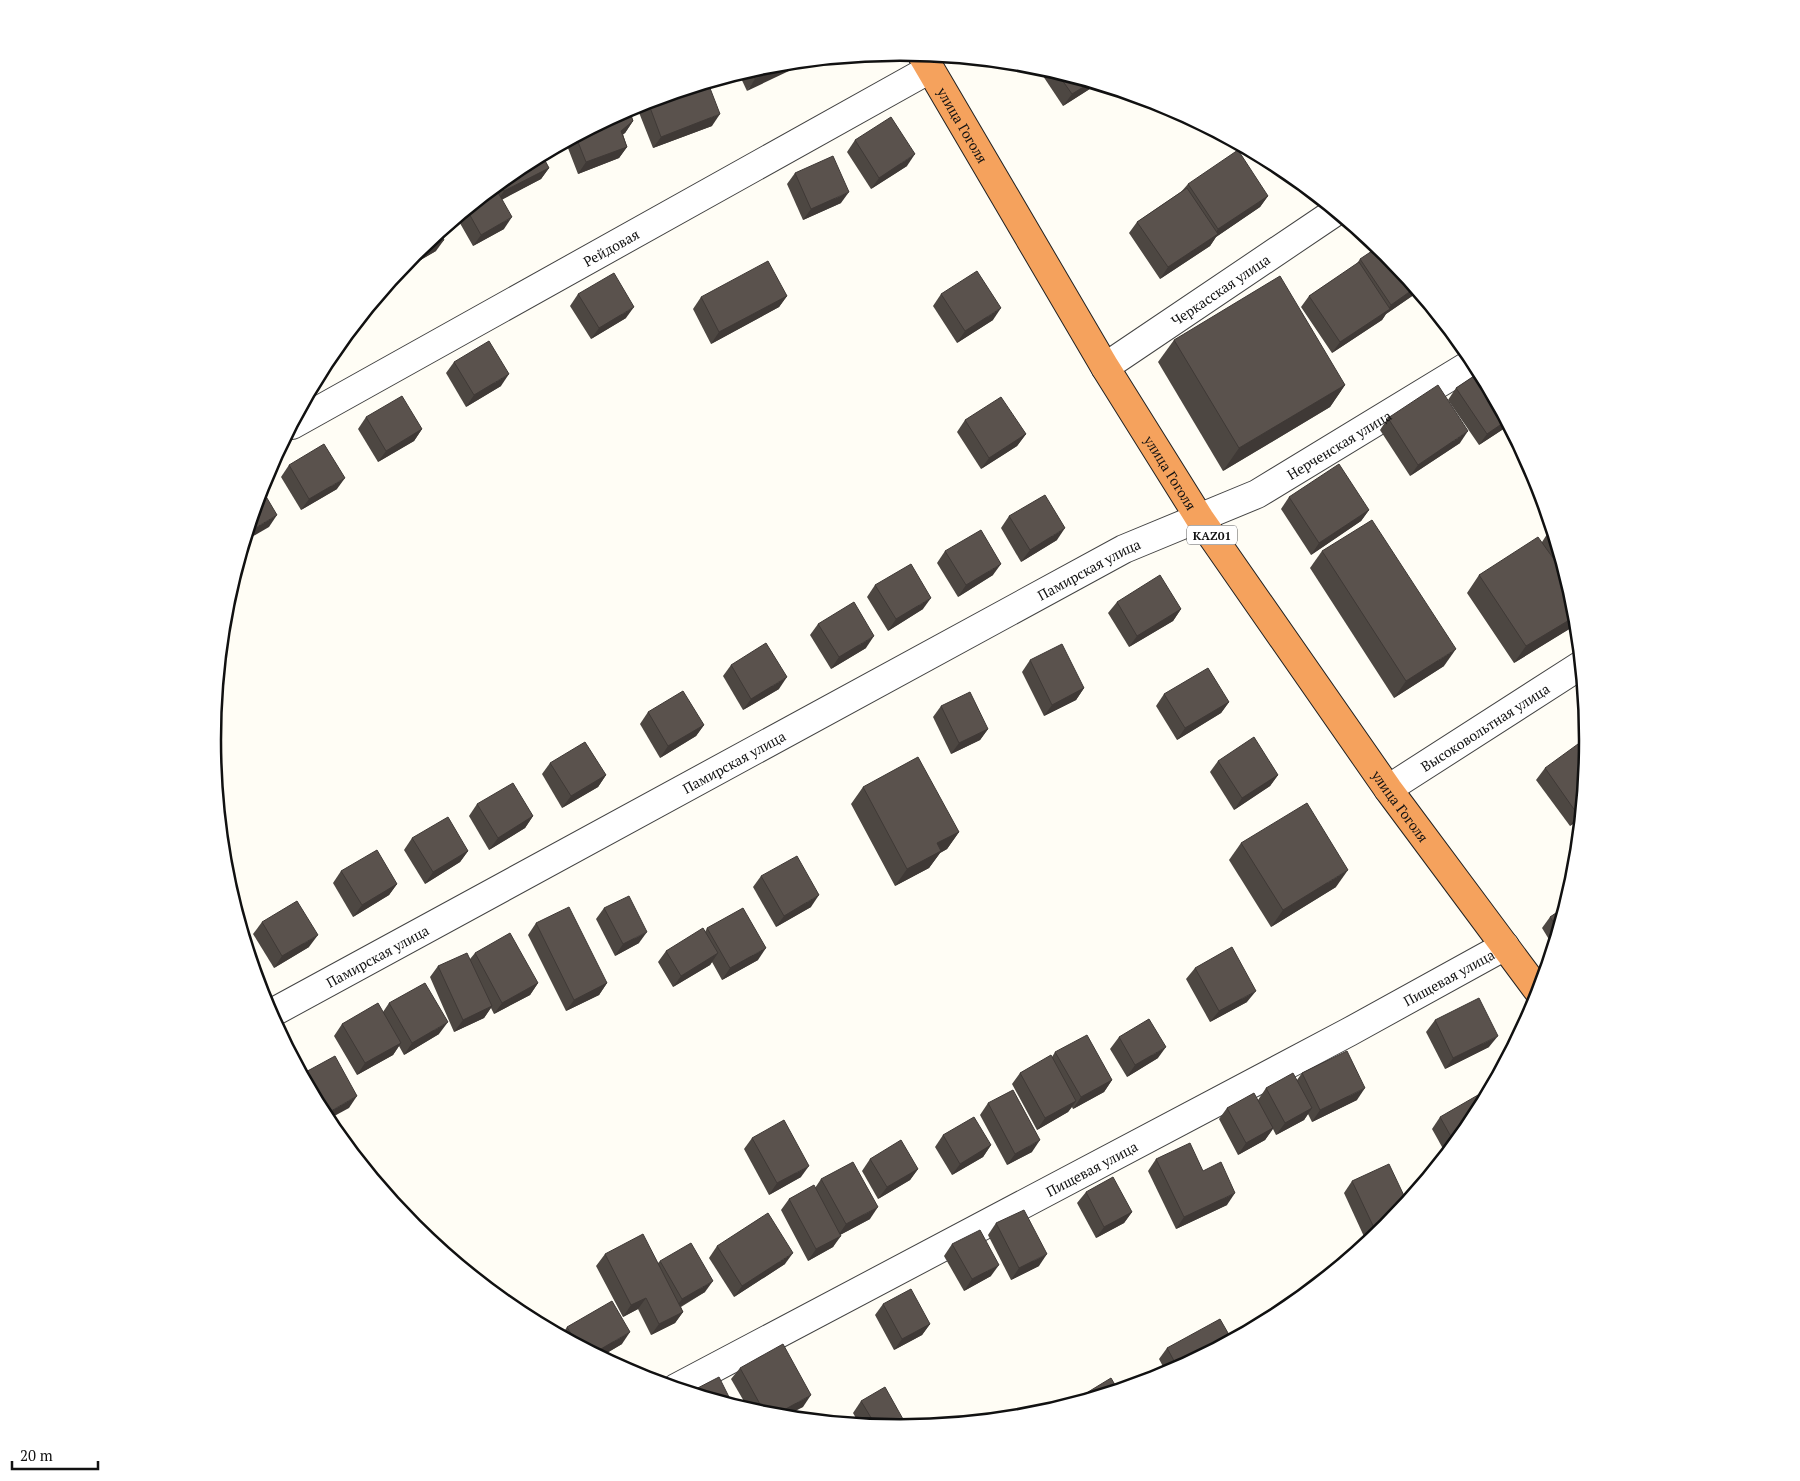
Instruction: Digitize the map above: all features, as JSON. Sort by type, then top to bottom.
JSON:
[{"type":"highway","name":"улица Гоголя","points":[[926,62],[1105,367],[1200,519],[1388,789],[1534,985]]},
{"type":"street","name":"Рейдовая","points":[[302,419],[926,62]]},
{"type":"street","name":"Черкасская улица","points":[[1105,367],[1330,215]]},
{"type":"street","name":"Нерченская улица","points":[[1200,519],[1258,494],[1467,366]]},
{"type":"street","name":"Памирская улица","points":[[277,1010],[1124,549],[1200,519]]},
{"type":"street","name":"Высоковольтная улица","points":[[1388,789],[1575,669]]},
{"type":"street","name":"Пищевая улица","points":[[683,1384],[1341,1037],[1505,946]]},
{"type":"building","points":[[1063,81],[1084,87],[1072,94]]},
{"type":"building","points":[[710,88],[720,114],[661,137],[651,109]]},
{"type":"building","points":[[632,117],[633,121],[621,131],[627,147],[586,162],[578,142]]},
{"type":"building","points":[[891,117],[915,154],[879,178],[855,140]]},
{"type":"building","points":[[1237,151],[1268,196],[1218,229],[1188,184]]},
{"type":"building","points":[[833,156],[849,192],[811,209],[795,173]]},
{"type":"building","points":[[545,161],[549,168],[503,190]]},
{"type":"building","points":[[1187,188],[1218,234],[1168,267],[1137,222]]},
{"type":"building","points":[[499,193],[512,217],[481,235],[470,215]]},
{"type":"building","points":[[1371,252],[1410,292],[1391,305],[1360,259]]},
{"type":"building","points":[[768,261],[787,296],[719,332],[701,297]]},
{"type":"building","points":[[1359,262],[1390,309],[1340,342],[1309,296]]},
{"type":"building","points":[[977,271],[1001,308],[965,331],[941,294]]},
{"type":"building","points":[[614,273],[634,307],[599,328],[578,294]]},
{"type":"building","points":[[1280,276],[1345,385],[1239,448],[1174,340]]},
{"type":"building","points":[[489,341],[509,374],[474,395],[454,362]]},
{"type":"building","points":[[1473,377],[1501,425],[1487,434],[1456,388]]},
{"type":"building","points":[[1438,385],[1468,431],[1418,465],[1388,418]]},
{"type":"building","points":[[402,396],[422,429],[386,451],[366,417]]},
{"type":"building","points":[[1001,397],[1026,434],[989,458],[965,420]]},
{"type":"building","points":[[324,444],[345,478],[309,499],[289,465]]},
{"type":"building","points":[[1339,464],[1369,510],[1319,543],[1289,497]]},
{"type":"building","points":[[1045,495],[1065,528],[1030,550],[1009,516]]},
{"type":"building","points":[[266,497],[277,515],[255,528]]},
{"type":"building","points":[[1372,520],[1456,649],[1406,681],[1322,551]]},
{"type":"building","points":[[981,530],[1001,564],[966,585],[945,551]]},
{"type":"building","points":[[1538,537],[1554,560],[1568,621],[1526,646],[1479,575]]},
{"type":"building","points":[[911,564],[931,598],[896,619],[875,585]]},
{"type":"building","points":[[1160,575],[1181,609],[1137,636],[1117,602]]},
{"type":"building","points":[[854,602],[874,636],[839,657],[818,624]]},
{"type":"building","points":[[766,643],[787,677],[751,699],[731,665]]},
{"type":"building","points":[[1062,644],[1084,688],[1052,705],[1030,660]]},
{"type":"building","points":[[1208,668],[1229,702],[1185,728],[1164,694]]},
{"type":"building","points":[[683,691],[704,725],[668,746],[648,712]]},
{"type":"building","points":[[970,692],[988,729],[959,743],[941,706]]},
{"type":"building","points":[[1254,737],[1278,775],[1242,798],[1218,761]]},
{"type":"building","points":[[585,742],[606,775],[571,796],[550,763]]},
{"type":"building","points":[[1578,744],[1578,785],[1575,811],[1545,768]]},
{"type":"building","points":[[918,757],[959,832],[937,843],[941,851],[907,869],[863,787]]},
{"type":"building","points":[[513,783],[533,816],[498,838],[477,804]]},
{"type":"building","points":[[1307,803],[1348,870],[1283,910],[1241,843]]},
{"type":"building","points":[[448,817],[468,851],[433,872],[412,838]]},
{"type":"building","points":[[377,850],[397,884],[362,905],[341,871]]},
{"type":"building","points":[[797,856],[819,895],[784,916],[761,876]]},
{"type":"building","points":[[629,896],[647,932],[623,944],[604,908]]},
{"type":"building","points":[[297,901],[318,935],[282,956],[262,922]]},
{"type":"building","points":[[569,907],[607,983],[574,1000],[536,923]]},
{"type":"building","points":[[743,908],[766,948],[730,968],[707,928]]},
{"type":"building","points":[[1557,912],[1554,923],[1550,917]]},
{"type":"building","points":[[703,928],[718,953],[681,976],[666,951]]},
{"type":"building","points":[[510,933],[538,983],[502,1003],[475,953]]},
{"type":"building","points":[[1232,947],[1256,991],[1219,1011],[1195,968]]},
{"type":"building","points":[[467,953],[492,1006],[463,1020],[438,966]]},
{"type":"building","points":[[425,983],[448,1022],[412,1043],[389,1003]]},
{"type":"building","points":[[1479,998],[1498,1036],[1453,1058],[1435,1020]]},
{"type":"building","points":[[378,1003],[401,1043],[365,1063],[342,1024]]},
{"type":"building","points":[[1149,1019],[1166,1047],[1135,1065],[1119,1037]]},
{"type":"building","points":[[1087,1035],[1112,1080],[1081,1097],[1055,1052]]},
{"type":"building","points":[[1347,1051],[1365,1088],[1320,1110],[1302,1073]]},
{"type":"building","points":[[1051,1055],[1076,1101],[1045,1118],[1020,1073]]},
{"type":"building","points":[[335,1056],[357,1096],[331,1111],[307,1071]]},
{"type":"building","points":[[1293,1073],[1312,1108],[1285,1123],[1266,1088]]},
{"type":"building","points":[[1013,1090],[1040,1140],[1015,1154],[988,1103]]},
{"type":"building","points":[[1254,1093],[1273,1128],[1246,1143],[1227,1108]]},
{"type":"building","points":[[1478,1095],[1451,1137],[1440,1117]]},
{"type":"building","points":[[974,1117],[991,1145],[960,1164],[943,1135]]},
{"type":"building","points":[[784,1120],[809,1166],[777,1183],[752,1138]]},
{"type":"building","points":[[901,1140],[918,1169],[887,1187],[870,1159]]},
{"type":"building","points":[[1190,1143],[1203,1171],[1221,1162],[1235,1193],[1184,1217],[1156,1159]]},
{"type":"building","points":[[853,1162],[878,1207],[846,1224],[821,1179]]},
{"type":"building","points":[[1389,1164],[1404,1196],[1374,1227],[1352,1181]]},
{"type":"building","points":[[1113,1177],[1132,1212],[1104,1227],[1086,1192]]},
{"type":"building","points":[[814,1185],[841,1236],[816,1249],[789,1199]]},
{"type":"building","points":[[1024,1210],[1047,1254],[1019,1268],[996,1223]]},
{"type":"building","points":[[768,1213],[793,1253],[742,1286],[717,1246]]},
{"type":"building","points":[[980,1230],[999,1265],[972,1279],[952,1244]]},
{"type":"building","points":[[643,1234],[683,1312],[659,1324],[646,1298],[631,1305],[605,1254]]},
{"type":"building","points":[[691,1243],[713,1281],[682,1299],[660,1261]]},
{"type":"building","points":[[911,1289],[930,1324],[902,1339],[883,1304]]},
{"type":"building","points":[[612,1301],[630,1332],[600,1350],[572,1335],[567,1327]]},
{"type":"building","points":[[1220,1319],[1229,1335],[1174,1362],[1167,1348]]},
{"type":"building","points":[[783,1344],[811,1395],[784,1410],[761,1406],[740,1368]]},
{"type":"building","points":[[719,1377],[730,1398],[724,1397],[697,1389]]},
{"type":"building","points":[[1111,1378],[1115,1385],[1089,1393]]},
{"type":"building","points":[[885,1387],[903,1420],[872,1419],[861,1401]]}]
